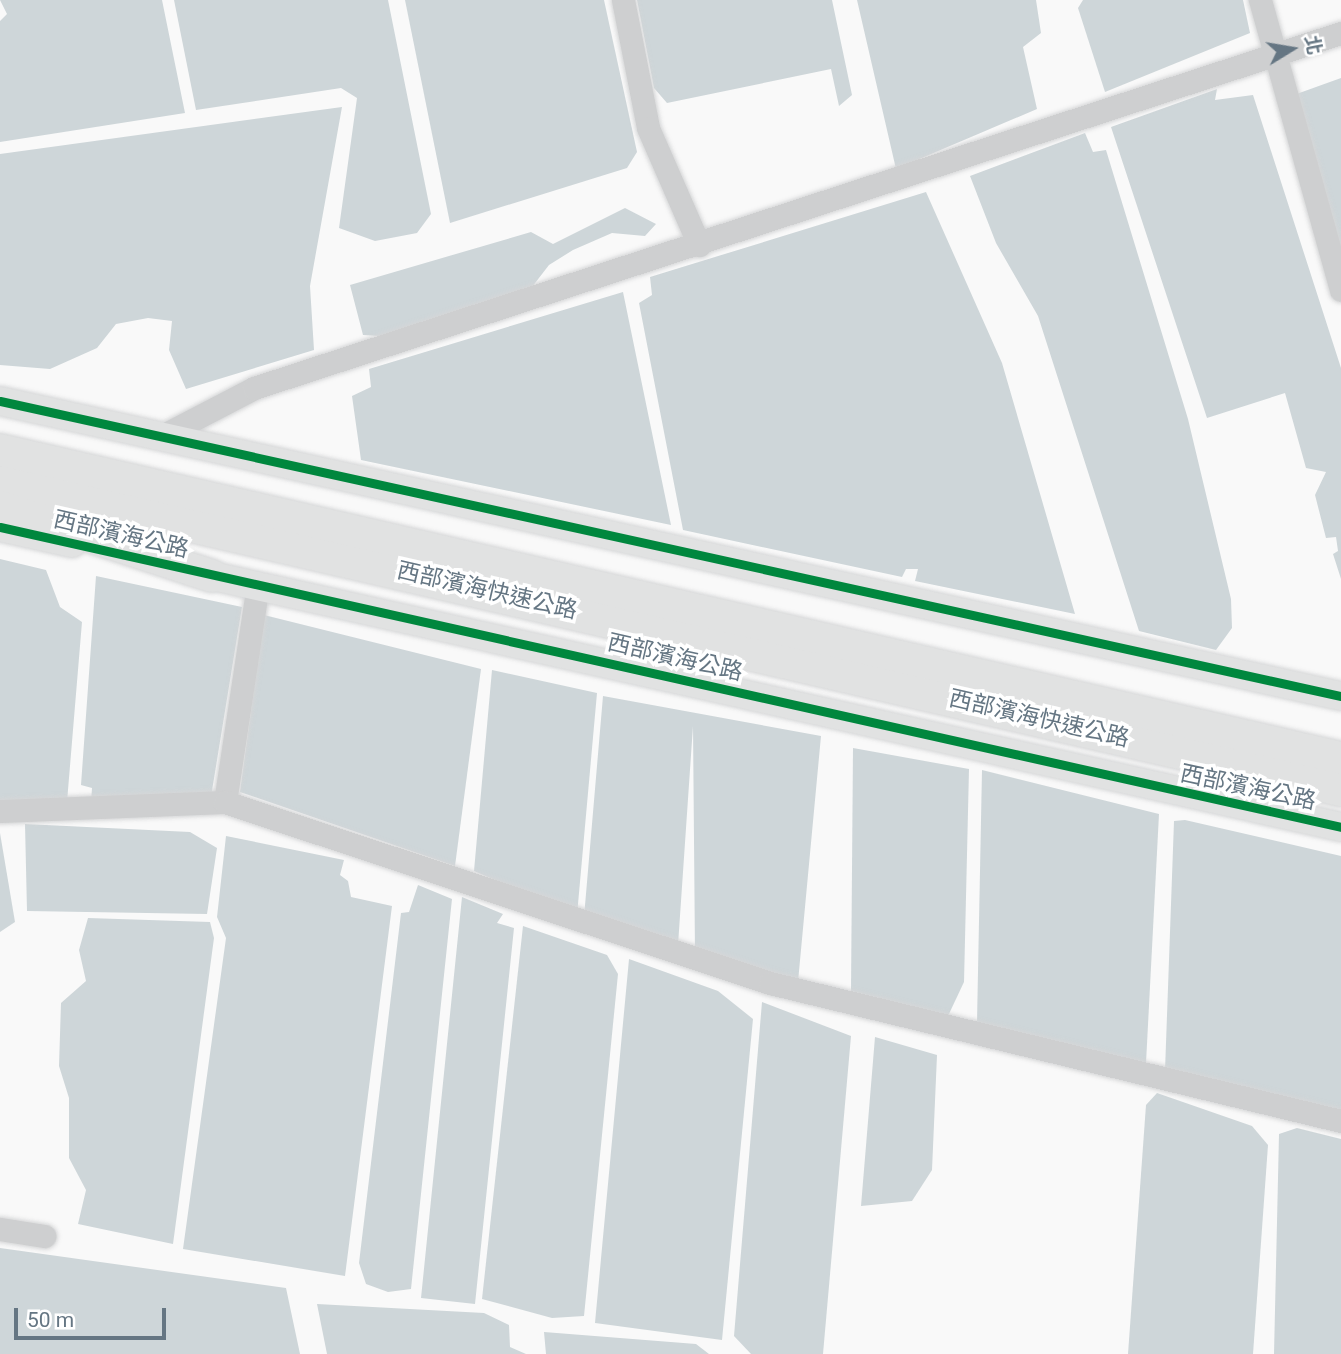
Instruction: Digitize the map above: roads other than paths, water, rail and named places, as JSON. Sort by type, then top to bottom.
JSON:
[{"type":"highway","name":"西部濱海快速公路","points":[[0,450],[1341,758]]},
{"type":"highway","name":"西部濱海快速公路","points":[[0,482],[1341,790]]},
{"type":"highway","points":[[0,507],[212,576]]},
{"type":"main road","points":[[0,401],[1341,696]]},
{"type":"main road","name":"西部濱海公路","points":[[0,527],[1341,827]]},
{"type":"street","points":[[623,0],[648,128],[699,245]]},
{"type":"street","points":[[1260,0],[1272,57],[1341,290]]},
{"type":"street","points":[[160,437],[254,388],[699,245],[1341,33]]},
{"type":"street","points":[[225,802],[258,584]]},
{"type":"street","points":[[0,811],[225,802],[771,983],[1341,1121]]},
{"type":"street","points":[[0,1229],[44,1236]]}]
